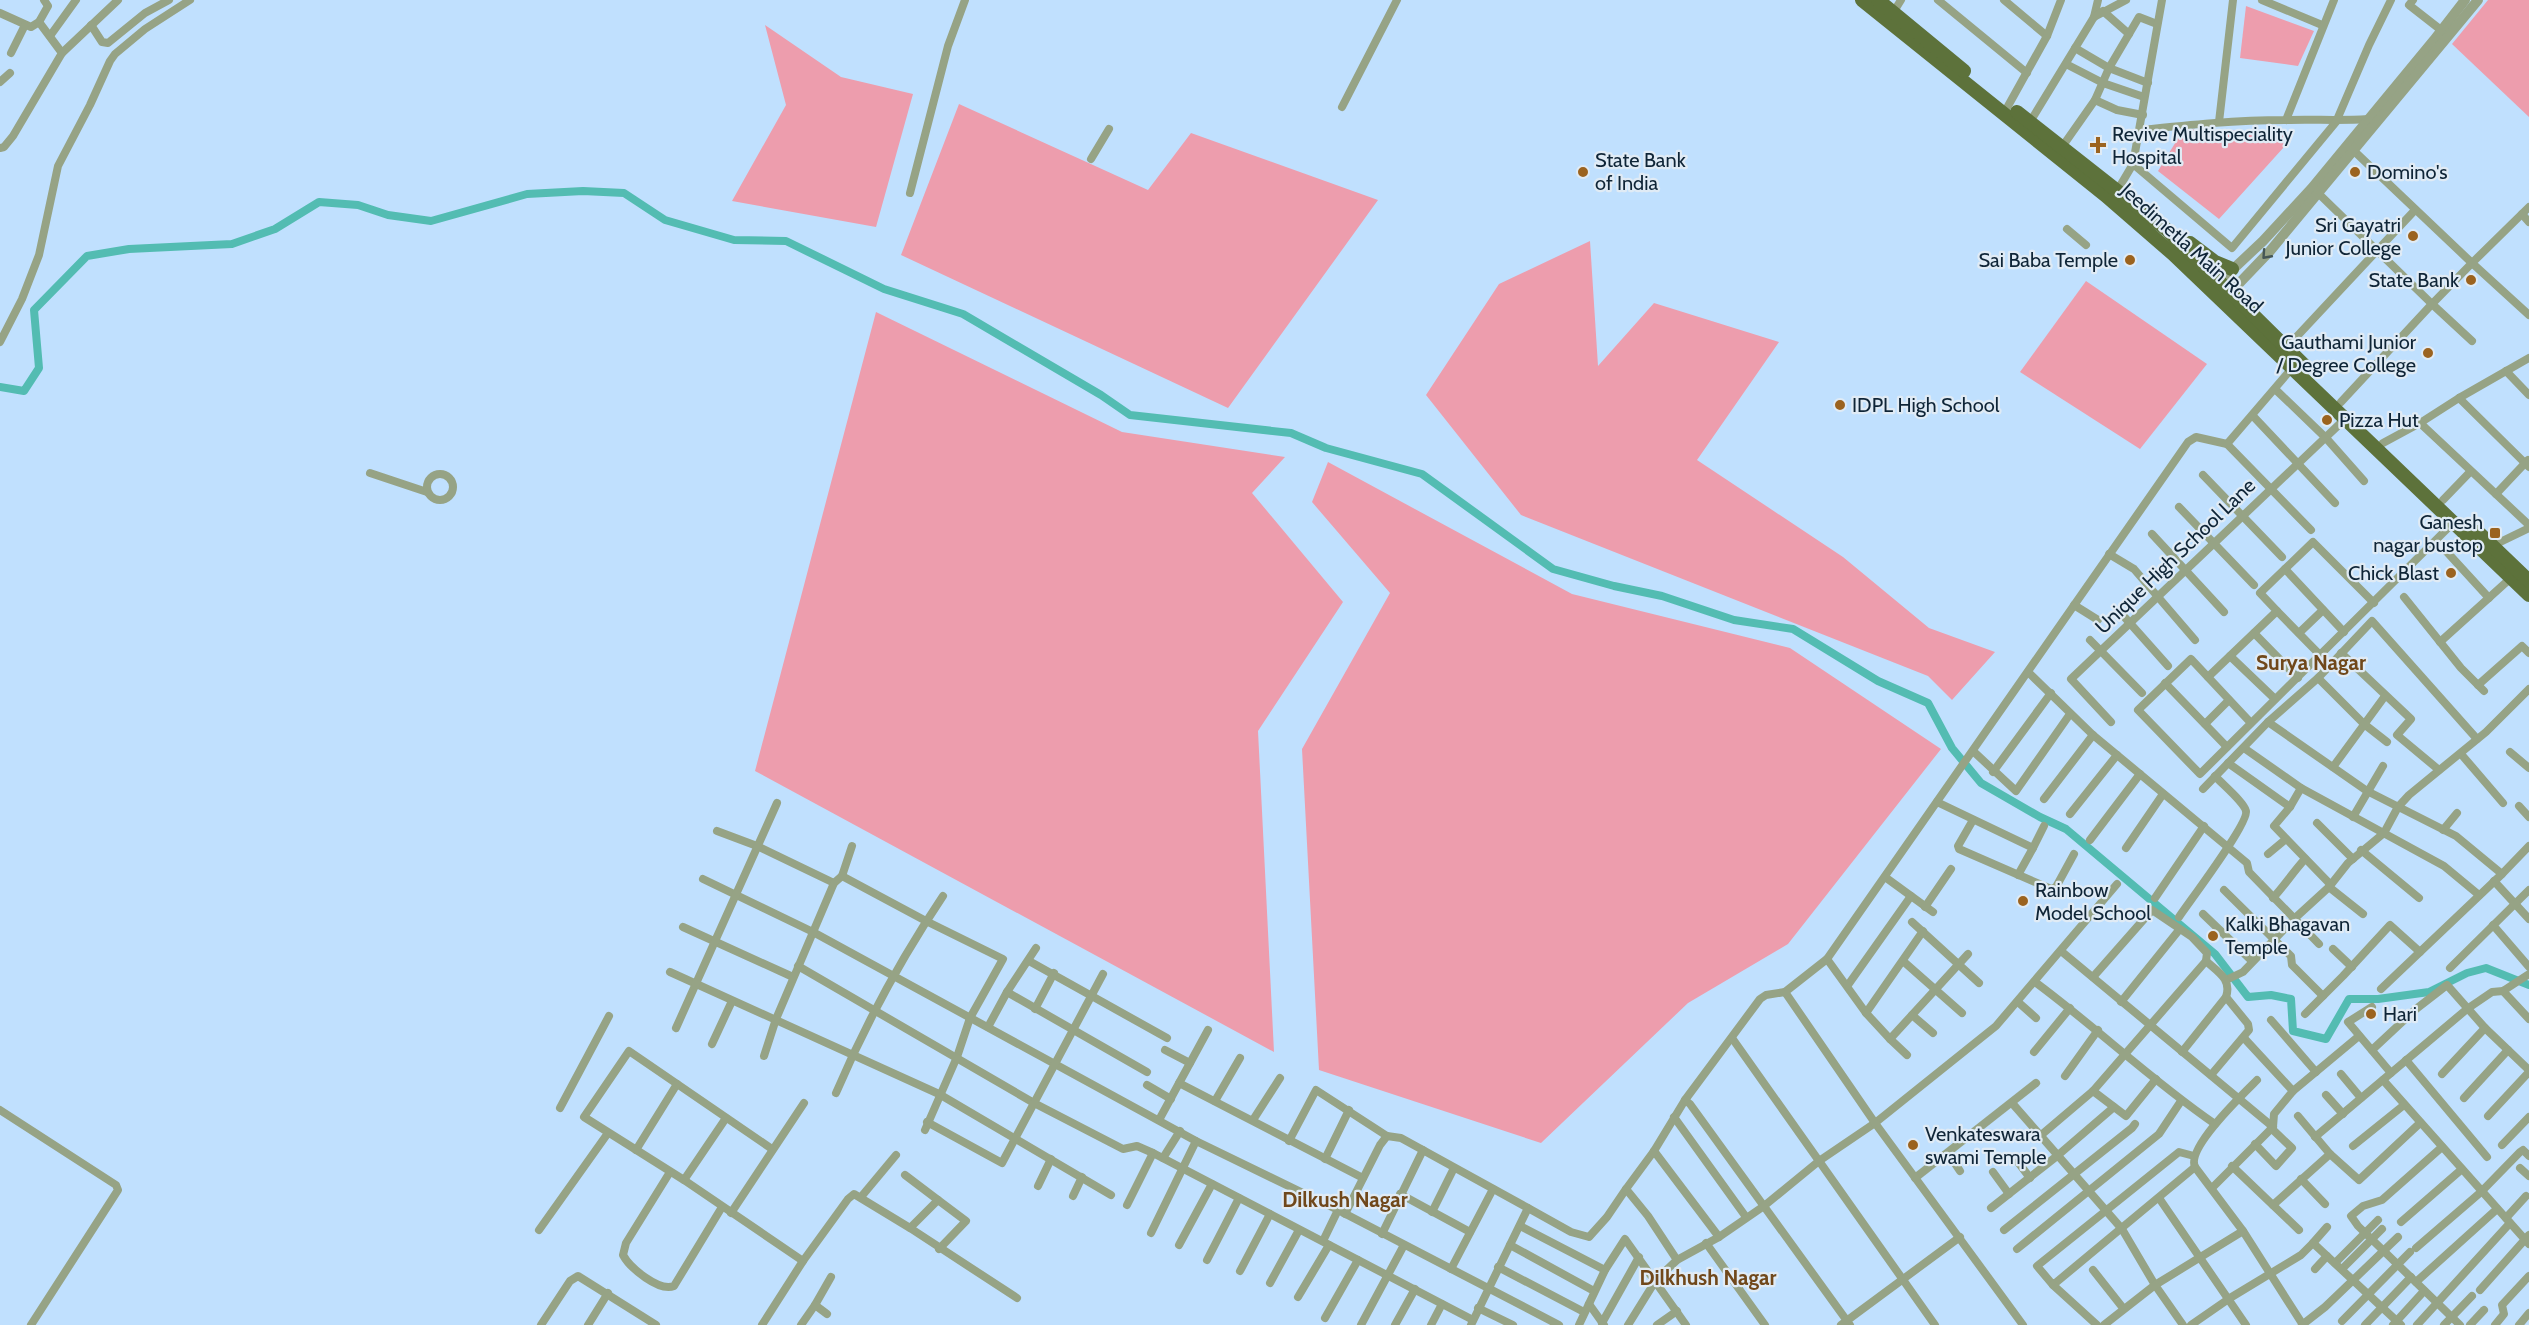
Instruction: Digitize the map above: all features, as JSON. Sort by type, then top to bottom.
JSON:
[{"type":"main road","name":"Jeedimetla Main Road","points":[[1862,0],[2216,285]]},
{"type":"main road","name":"Jeedimetla Main Road","points":[[1878,0],[2008,106],[2167,230],[2293,367],[2425,489],[2443,500],[2529,581]]},
{"type":"main road","points":[[2167,230],[2195,246],[2215,262],[2232,269]]},
{"type":"main road","name":"Jeedimetla Main Road","points":[[2227,296],[2286,348],[2383,443],[2454,522],[2529,595]]},
{"type":"street","points":[[50,36],[76,0]]},
{"type":"street","points":[[0,148],[4,147],[14,136],[62,53],[118,0]]},
{"type":"street","points":[[92,25],[102,42],[108,43],[145,13],[169,0]]},
{"type":"street","points":[[0,342],[22,299],[39,255],[58,166],[110,61],[145,29],[190,0]]},
{"type":"street","points":[[910,193],[948,46],[965,0]]},
{"type":"street","points":[[1342,107],[1397,0]]},
{"type":"street","points":[[1893,13],[1901,0]]},
{"type":"street","points":[[1938,0],[2027,73]]},
{"type":"street","points":[[2004,0],[2047,36]]},
{"type":"street","points":[[2008,106],[2047,36],[2061,0]]},
{"type":"street","points":[[2030,122],[2094,17],[2098,0]]},
{"type":"street","points":[[2094,17],[2126,0]]},
{"type":"street","points":[[2117,191],[2133,164],[2162,0]]},
{"type":"street","points":[[2219,122],[2233,0]]},
{"type":"street","points":[[2262,0],[2322,25]]},
{"type":"street","points":[[2286,120],[2322,25],[2334,0]]},
{"type":"street","points":[[2133,164],[2232,248],[2336,122],[2368,45],[2391,0]]},
{"type":"street","points":[[2413,0],[2409,5],[2441,30]]},
{"type":"street","points":[[2216,285],[2263,241],[2312,188],[2465,0]]},
{"type":"street","points":[[2227,296],[2270,251],[2478,0]]},
{"type":"street","points":[[0,13],[32,27],[39,22],[46,3]]},
{"type":"street","points":[[2103,11],[2129,34]]},
{"type":"street","points":[[2062,147],[2095,100],[2109,68],[2139,17],[2157,24]]},
{"type":"street","points":[[39,22],[62,53]]},
{"type":"street","points":[[11,53],[25,25]]},
{"type":"street","points":[[2075,48],[2109,68],[2148,83]]},
{"type":"street","points":[[2066,64],[2103,83],[2145,98]]},
{"type":"street","points":[[0,82],[10,73]]},
{"type":"street","points":[[2095,100],[2117,110],[2143,115]]},
{"type":"street","points":[[2140,130],[2219,122],[2286,120],[2336,122],[2368,118]]},
{"type":"street","points":[[1091,159],[1109,129]]},
{"type":"street","points":[[2353,150],[2529,315]]},
{"type":"street","points":[[2318,193],[2472,341]]},
{"type":"street","points":[[2341,402],[2432,304],[2529,207]]},
{"type":"street","points":[[2286,348],[2376,249],[2415,210]]},
{"type":"street","points":[[2522,214],[2529,222]]},
{"type":"street","points":[[2067,229],[2086,245]]},
{"type":"street","points":[[2383,443],[2529,358]]},
{"type":"street","points":[[2227,444],[2293,367]]},
{"type":"street","points":[[2506,371],[2529,395]]},
{"type":"street","points":[[2275,389],[2326,438],[2364,481]]},
{"type":"street","points":[[2458,398],[2528,463],[2496,494]]},
{"type":"street","points":[[2253,416],[2335,503]]},
{"type":"street","name":"Unique High School Lane","points":[[2111,722],[2071,679],[2346,418]]},
{"type":"street","points":[[2420,423],[2529,527],[2492,546]]},
{"type":"street","points":[[1289,1141],[1316,1089],[1387,1136],[1401,1138],[1571,1232],[1589,1237],[1607,1217],[1654,1151],[1685,1100],[1760,999],[1766,995],[1785,992],[1827,958],[2192,438],[2227,444],[2311,530]]},
{"type":"street","points":[[2443,500],[2470,472]]},
{"type":"street","points":[[370,473],[427,492]]},
{"type":"street","points":[[2203,475],[2282,557]]},
{"type":"street","points":[[2179,507],[2253,585]]},
{"type":"street","points":[[2251,723],[2191,659],[2138,710],[2200,774],[2454,522]]},
{"type":"street","points":[[2152,534],[2224,612]]},
{"type":"street","points":[[2321,656],[2260,593],[2313,542],[2374,603]]},
{"type":"street","points":[[2446,551],[2489,598]]},
{"type":"street","points":[[2109,554],[2134,569],[2195,640]]},
{"type":"street","points":[[2285,570],[2344,632]]},
{"type":"street","points":[[2440,642],[2512,578]]},
{"type":"street","points":[[2404,597],[2481,688],[2522,646],[2529,653]]},
{"type":"street","points":[[2074,604],[2098,620]]},
{"type":"street","points":[[2299,633],[2323,610]]},
{"type":"street","points":[[2208,677],[2277,611]]},
{"type":"street","points":[[2120,612],[2168,666]]},
{"type":"street","points":[[2203,789],[2268,722],[2318,678],[2372,621],[2476,739]]},
{"type":"street","points":[[2254,633],[2298,678]]},
{"type":"street","points":[[2090,640],[2142,693]]},
{"type":"street","points":[[2341,653],[2411,719],[2397,735],[2439,770]]},
{"type":"street","points":[[2230,656],[2275,699]]},
{"type":"street","points":[[2028,672],[2093,735],[2247,863],[2249,872],[2319,944]]},
{"type":"street","points":[[2318,678],[2364,724],[2387,742]]},
{"type":"street","points":[[2165,683],[2227,747]]},
{"type":"street","points":[[2226,980],[2243,972],[2330,885],[2361,850],[2384,833],[2398,807],[2409,795],[2461,754],[2529,689]]},
{"type":"street","points":[[1993,772],[2051,693]]},
{"type":"street","points":[[2333,767],[2385,696]]},
{"type":"street","points":[[2205,724],[2229,700]]},
{"type":"street","points":[[1973,752],[2016,791],[2070,714]]},
{"type":"street","points":[[2268,722],[2367,791],[2466,843],[2502,874]]},
{"type":"street","points":[[2044,799],[2093,735]]},
{"type":"street","points":[[2244,748],[2301,788],[2444,866],[2479,895]]},
{"type":"street","points":[[2510,752],[2529,768]]},
{"type":"street","points":[[2461,754],[2503,804]]},
{"type":"street","points":[[2070,814],[2117,755]]},
{"type":"street","points":[[2228,763],[2290,807]]},
{"type":"street","points":[[2353,817],[2384,766]]},
{"type":"street","points":[[2090,840],[2140,774]]},
{"type":"street","points":[[2179,917],[2229,847],[2244,820],[2245,808],[2215,776]]},
{"type":"street","points":[[2301,788],[2290,807],[2274,826],[2330,885],[2363,914]]},
{"type":"street","points":[[2126,848],[2163,794]]},
{"type":"street","points":[[1937,802],[2033,848]]},
{"type":"street","points":[[676,1028],[777,803]]},
{"type":"street","points":[[2519,806],[2529,817]]},
{"type":"street","points":[[2443,830],[2457,813]]},
{"type":"street","points":[[1973,820],[1958,848],[2054,889],[2074,854]]},
{"type":"street","points":[[2317,823],[2353,859]]},
{"type":"street","points":[[2018,875],[2044,826]]},
{"type":"street","points":[[2155,898],[2204,826]]},
{"type":"street","points":[[717,831],[757,846],[834,883]]},
{"type":"street","points":[[2268,854],[2286,839]]},
{"type":"street","points":[[764,1056],[793,977],[834,883],[842,876],[852,846]]},
{"type":"street","points":[[2381,988],[2529,846]]},
{"type":"street","points":[[2361,850],[2420,898]]},
{"type":"street","points":[[2273,898],[2305,859]]},
{"type":"street","points":[[1885,877],[1929,909],[1951,869]]},
{"type":"street","points":[[842,876],[1003,959],[970,1018],[957,1057],[926,1126],[1002,1163],[1103,974]]},
{"type":"street","points":[[703,879],[813,932],[1196,1141],[1341,1212],[1559,1325]]},
{"type":"street","points":[[2494,881],[2529,919]]},
{"type":"street","points":[[1628,1325],[1656,1280],[1677,1260],[1719,1237],[1764,1206],[1819,1161],[1875,1123],[1996,1026],[2117,884]]},
{"type":"street","points":[[2224,890],[2291,956],[2292,965],[2322,996]]},
{"type":"street","points":[[2450,968],[2529,890]]},
{"type":"street","points":[[836,1093],[853,1054],[894,976],[943,896]]},
{"type":"street","points":[[1848,985],[1911,896]]},
{"type":"street","points":[[2040,1136],[2092,1090],[2126,1054],[2206,961],[2207,953],[2204,947],[2154,911],[2150,911],[2093,976]]},
{"type":"street","points":[[2203,914],[2252,961]]},
{"type":"street","points":[[1912,922],[1979,983]]},
{"type":"street","points":[[2305,1014],[2390,925],[2420,952]]},
{"type":"street","points":[[2315,1137],[2467,1009],[2492,992],[2503,991],[2512,986],[2528,972],[2493,925]]},
{"type":"street","points":[[682,927],[793,977]]},
{"type":"street","points":[[2121,1002],[2180,930]]},
{"type":"street","points":[[1866,1013],[1923,931]]},
{"type":"street","points":[[988,1027],[1007,992],[1036,948]]},
{"type":"street","points":[[2333,950],[2352,967]]},
{"type":"street","points":[[2061,951],[2150,1027],[2239,1098],[2292,1148],[2276,1166],[2255,1144]]},
{"type":"street","points":[[1890,1039],[1968,954]]},
{"type":"street","points":[[1827,958],[1866,1013],[1907,1055]]},
{"type":"street","points":[[1029,961],[1167,1038]]},
{"type":"street","points":[[1903,961],[1962,1013]]},
{"type":"street","points":[[2182,1052],[2226,997],[2228,990],[2226,980],[2206,961]]},
{"type":"street","points":[[798,966],[1034,1103],[1118,1147],[1137,1146],[1153,1153],[1414,1289],[1472,1322],[1528,1208]]},
{"type":"street","points":[[670,972],[939,1094],[1111,1195]]},
{"type":"street","points":[[1035,1010],[1054,973]]},
{"type":"street","points":[[2035,982],[2098,1030],[2181,1101],[2215,1124]]},
{"type":"street","points":[[2372,1050],[2416,1009],[2447,985],[2485,1028],[2529,1071],[2488,1116]]},
{"type":"street","points":[[2503,991],[2529,1018]]},
{"type":"street","points":[[1007,992],[1147,1072]]},
{"type":"street","points":[[1785,992],[1875,1123],[2023,1325]]},
{"type":"street","points":[[2211,1075],[2249,1030],[2248,1024],[2226,997]]},
{"type":"street","points":[[712,1044],[732,1001]]},
{"type":"street","points":[[2018,1002],[2036,1018]]},
{"type":"street","points":[[2372,1007],[2348,1022],[2391,1073]]},
{"type":"street","points":[[2034,1052],[2070,1008]]},
{"type":"street","points":[[1912,1015],[1933,1033]]},
{"type":"street","points":[[560,1108],[609,1016]]},
{"type":"street","points":[[2271,1020],[2316,1072]]},
{"type":"street","points":[[2442,1074],[2485,1028]]},
{"type":"street","points":[[1159,1120],[1208,1030]]},
{"type":"street","points":[[2064,1076],[2098,1030]]},
{"type":"street","points":[[2212,1188],[2272,1128],[2274,1114],[2293,1091],[2359,1036]]},
{"type":"street","points":[[1732,1038],[1935,1325]]},
{"type":"street","points":[[2244,1038],[2293,1091]]},
{"type":"street","points":[[1165,1050],[1190,1063]]},
{"type":"street","points":[[2464,1098],[2508,1050]]},
{"type":"street","points":[[772,1149],[629,1051],[584,1117],[684,1180],[803,1261]]},
{"type":"street","points":[[1215,1101],[1240,1058]]},
{"type":"street","points":[[2406,1060],[2487,1157]]},
{"type":"street","points":[[2342,1074],[2361,1098]]},
{"type":"street","points":[[1253,1120],[1280,1078]]},
{"type":"street","points":[[2092,1090],[2126,1116],[2156,1079]]},
{"type":"street","points":[[2257,1080],[2215,1124],[2193,1160],[2195,1167],[2243,1231],[2303,1325],[2384,1252],[2398,1236]]},
{"type":"street","points":[[2383,1080],[2481,1192],[2528,1240],[2480,1290]]},
{"type":"street","points":[[1179,1083],[1363,1178]]},
{"type":"street","points":[[1916,1178],[2036,1083]]},
{"type":"street","points":[[636,1150],[678,1084]]},
{"type":"street","points":[[1147,1085],[1171,1099]]},
{"type":"street","points":[[2326,1095],[2343,1114]]},
{"type":"street","points":[[1685,1100],[1764,1206],[1846,1324],[1960,1237]]},
{"type":"street","points":[[2017,1249],[2159,1134],[2181,1101]]},
{"type":"street","points":[[731,1213],[804,1103]]},
{"type":"street","points":[[2013,1103],[2072,1174],[2090,1191],[2122,1229],[2155,1285],[2184,1325]]},
{"type":"street","points":[[2354,1146],[2404,1105]]},
{"type":"street","points":[[1991,1208],[2114,1107]]},
{"type":"street","points":[[0,1110],[116,1185],[118,1190],[31,1325]]},
{"type":"street","points":[[1325,1159],[1348,1110]]},
{"type":"street","points":[[2298,1116],[2330,1154],[2359,1180],[2420,1123]]},
{"type":"street","points":[[2502,1145],[2529,1117]]},
{"type":"street","points":[[684,1180],[726,1118]]},
{"type":"street","points":[[1674,1118],[1746,1217]]},
{"type":"street","points":[[2004,1230],[2135,1124]]},
{"type":"street","points":[[1163,1158],[1180,1131]]},
{"type":"street","points":[[539,1230],[608,1133]]},
{"type":"street","points":[[1298,1297],[1341,1212],[1387,1136]]},
{"type":"street","points":[[1151,1233],[1196,1141]]},
{"type":"street","points":[[2442,1147],[2382,1200],[2355,1210],[2350,1216],[2424,1292],[2460,1325]]},
{"type":"street","points":[[1382,1234],[1424,1150]]},
{"type":"street","points":[[2342,1320],[2413,1250],[2481,1192],[2520,1152],[2523,1150],[2529,1156]]},
{"type":"street","points":[[1654,1151],[1719,1237]]},
{"type":"street","points":[[2097,1325],[2053,1285],[2037,1266],[2179,1152],[2194,1156]]},
{"type":"street","points":[[1127,1205],[1153,1153]]},
{"type":"street","points":[[1948,1153],[1960,1171]]},
{"type":"street","points":[[2273,1205],[2330,1154]]},
{"type":"street","points":[[861,1197],[896,1155]]},
{"type":"street","points":[[1038,1186],[1051,1158]]},
{"type":"street","points":[[2018,1162],[2030,1178]]},
{"type":"street","points":[[2232,1166],[2298,1230]]},
{"type":"street","points":[[2053,1285],[2195,1167]]},
{"type":"street","points":[[1432,1212],[1454,1168]]},
{"type":"street","points":[[2520,1168],[2529,1176]]},
{"type":"street","points":[[2401,1222],[2462,1169]]},
{"type":"street","points":[[670,1172],[626,1243],[623,1254],[632,1268],[659,1285],[666,1288],[674,1286],[722,1207]]},
{"type":"street","points":[[1993,1172],[2009,1194]]},
{"type":"street","points":[[906,1175],[966,1221],[939,1249]]},
{"type":"street","points":[[1072,1196],[1082,1177]]},
{"type":"street","points":[[2301,1179],[2325,1204]]},
{"type":"street","points":[[1179,1245],[1212,1184]]},
{"type":"street","points":[[1451,1269],[1493,1189]]},
{"type":"street","points":[[1626,1189],[1648,1216],[1677,1260]]},
{"type":"street","points":[[762,1325],[803,1261],[854,1194],[1017,1298]]},
{"type":"street","points":[[1400,1194],[1470,1232]]},
{"type":"street","points":[[2417,1325],[2508,1221],[2526,1196]]},
{"type":"street","points":[[1207,1260],[1239,1198]]},
{"type":"street","points":[[2159,1198],[2230,1298],[2246,1325]]},
{"type":"street","points":[[910,1228],[938,1200]]},
{"type":"street","points":[[2365,1325],[2413,1279],[2497,1209]]},
{"type":"street","points":[[1240,1271],[1270,1214]]},
{"type":"street","points":[[2338,1266],[2369,1236],[2378,1220]]},
{"type":"street","points":[[1520,1226],[1605,1270]]},
{"type":"street","points":[[2191,1325],[2230,1298],[2301,1255],[2327,1227]]},
{"type":"street","points":[[1270,1283],[1299,1230]]},
{"type":"street","points":[[2369,1236],[2382,1230]]},
{"type":"street","points":[[2104,1325],[2155,1285],[2243,1231]]},
{"type":"street","points":[[1579,1325],[1605,1270],[1625,1239],[1686,1325]]},
{"type":"street","points":[[1706,1243],[1765,1325]]},
{"type":"street","points":[[2313,1243],[2397,1324],[2424,1292]]},
{"type":"street","points":[[1361,1325],[1404,1245]]},
{"type":"street","points":[[1510,1245],[1594,1291]]},
{"type":"street","points":[[2314,1269],[2327,1256]]},
{"type":"street","points":[[1589,1304],[1603,1324],[1639,1257]]},
{"type":"street","points":[[1325,1318],[1358,1260]]},
{"type":"street","points":[[1498,1267],[1584,1312]]},
{"type":"street","points":[[2093,1270],[2123,1308]]},
{"type":"street","points":[[541,1325],[573,1277],[579,1276],[656,1325]]},
{"type":"street","points":[[2495,1325],[2504,1314],[2502,1305],[2529,1276]]},
{"type":"street","points":[[801,1325],[831,1277]]},
{"type":"street","points":[[1395,1325],[1414,1289]]},
{"type":"street","points":[[588,1325],[608,1293]]},
{"type":"street","points":[[2444,1325],[2472,1296]]},
{"type":"street","points":[[1431,1325],[1442,1304]]},
{"type":"street","points":[[814,1305],[827,1314]]},
{"type":"street","points":[[1478,1308],[1513,1325]]},
{"type":"street","points":[[2470,1325],[2484,1310]]},
{"type":"street","points":[[1657,1325],[1677,1311]]},
{"type":"street","points":[[2519,1325],[2529,1313]]},
{"type":"shaded area","points":[[2488,0],[2529,0],[2529,117],[2452,44]]},
{"type":"shaded area","points":[[2246,6],[2314,31],[2298,66],[2240,58]]},
{"type":"shaded area","points":[[765,25],[841,77],[913,94],[876,227],[732,201],[786,105]]},
{"type":"shaded area","points":[[959,104],[1148,190],[1191,133],[1378,200],[1228,408],[901,255]]},
{"type":"shaded area","points":[[2175,129],[2283,132],[2284,147],[2219,219],[2158,171],[2177,140]]},
{"type":"shaded area","points":[[1590,241],[1598,366],[1654,303],[1779,342],[1697,460],[1843,557],[1929,628],[1995,652],[1952,700],[1928,676],[1521,515],[1426,395],[1499,284]]},
{"type":"shaded area","points":[[2086,281],[2207,364],[2140,449],[2020,372]]},
{"type":"shaded area","points":[[876,312],[1122,432],[1285,457],[1252,493],[1343,602],[1258,731],[1274,1052],[755,771]]},
{"type":"shaded area","points":[[1328,462],[1572,594],[1790,648],[1941,749],[1788,944],[1688,1003],[1541,1143],[1319,1070],[1302,749],[1390,593],[1312,502]]},
{"type":"waterway","points":[[0,387],[24,391],[39,368],[34,310],[87,256],[129,249],[232,244],[275,229],[319,202],[358,205],[388,215],[431,221],[527,194],[583,191],[624,193],[665,220],[734,240],[786,241],[884,289],[963,314],[1101,395],[1130,415],[1291,433],[1326,448],[1422,474],[1553,569],[1614,586],[1662,596],[1734,620],[1793,629],[1878,681],[1928,703],[1952,748],[1981,783],[2040,817],[2066,829],[2215,954],[2248,997],[2271,995],[2291,999],[2293,1031],[2326,1039],[2349,999],[2378,999],[2429,992],[2467,973],[2486,968],[2529,985]]},
{"type":"place","name":"Revive Multispeciality Hospital","points":[[2098,145]]},
{"type":"place","name":"State Bank of India","points":[[1583,172]]},
{"type":"place","name":"Domino's","points":[[2355,172]]},
{"type":"place","name":"Sri Gayatri Junior College","points":[[2413,236]]},
{"type":"place","name":"Sai Baba Temple","points":[[2130,260]]},
{"type":"place","name":"State Bank","points":[[2471,280]]},
{"type":"place","name":"Gauthami Junior / Degree College","points":[[2428,353]]},
{"type":"place","name":"IDPL High School","points":[[1840,405]]},
{"type":"place","name":"Pizza Hut","points":[[2327,420]]},
{"type":"place","name":"Ganesh nagar bustop","points":[[2495,533]]},
{"type":"place","name":"Chick Blast","points":[[2451,573]]},
{"type":"place","name":"Rainbow Model School","points":[[2023,901]]},
{"type":"place","name":"Kalki Bhagavan Temple","points":[[2213,936]]},
{"type":"place","name":"Hari","points":[[2371,1014]]},
{"type":"place","name":"Venkateswara swami Temple","points":[[1913,1145]]},
{"type":"district","name":"Surya Nagar","points":[[2311,662]]},
{"type":"district","name":"Dilkush Nagar","points":[[1345,1199]]},
{"type":"district","name":"Dilkhush Nagar","points":[[1708,1277]]}]
